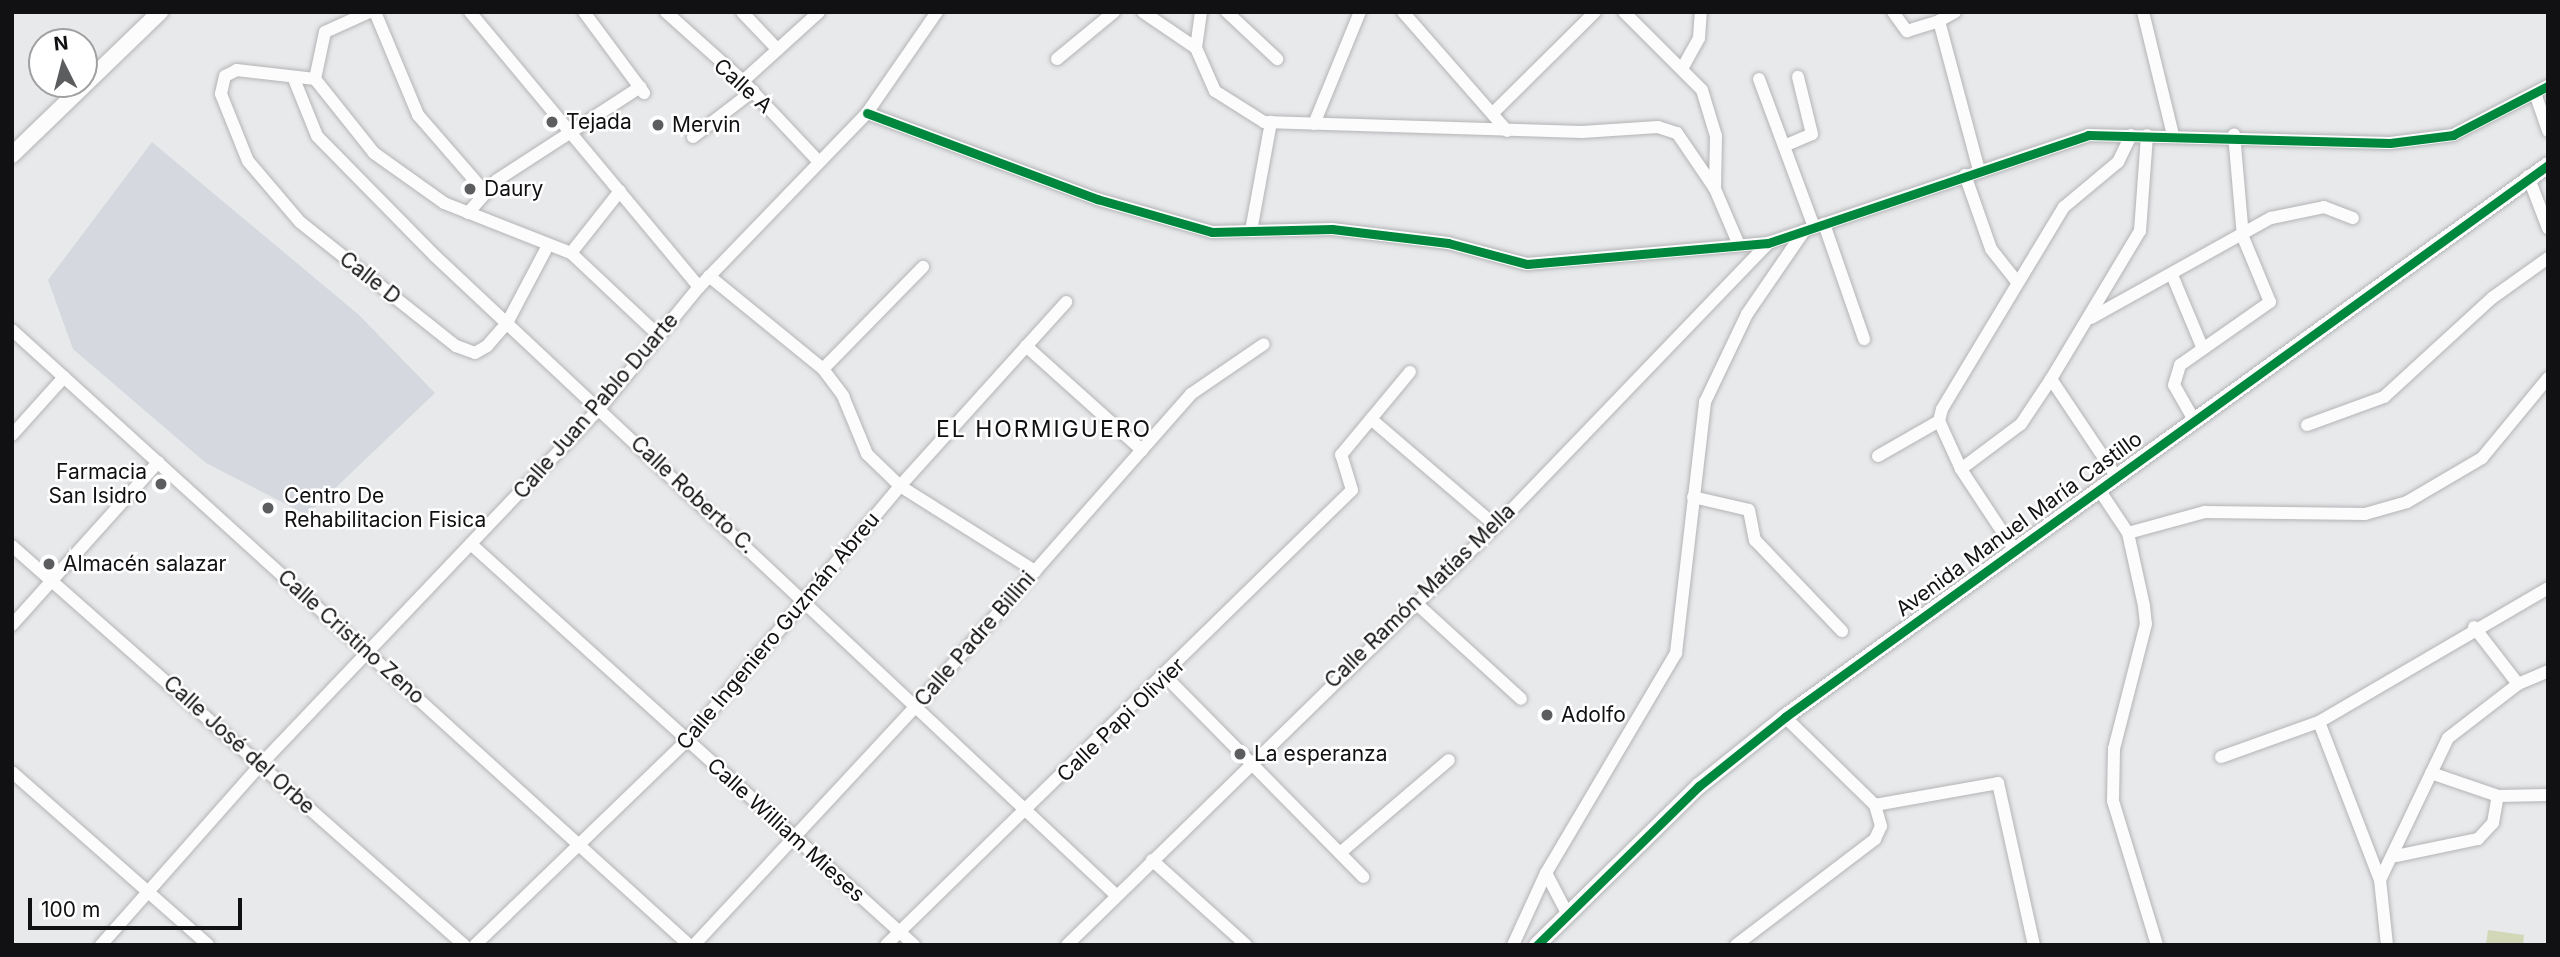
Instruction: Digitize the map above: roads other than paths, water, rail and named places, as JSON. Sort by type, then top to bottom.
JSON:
[{"type":"street","points":[[12,155],[160,12]]},
{"type":"street","points":[[315,79],[325,32],[369,12]]},
{"type":"street","points":[[375,12],[418,115],[484,191]]},
{"type":"street","points":[[470,12],[569,136],[620,191],[699,287]]},
{"type":"street","points":[[468,213],[484,191],[642,91],[584,12]]},
{"type":"street","name":"Calle A","points":[[666,12],[743,81],[819,162]]},
{"type":"street","points":[[742,12],[778,50]]},
{"type":"street","points":[[743,81],[819,12]]},
{"type":"street","name":"Calle Juan Pablo Duarte","points":[[101,945],[260,765],[599,409],[709,276],[867,113],[937,12]]},
{"type":"street","points":[[1057,59],[1114,12]]},
{"type":"street","points":[[1143,12],[1196,48]]},
{"type":"street","points":[[1201,12],[1196,48],[1215,91],[1271,122],[1507,131],[1658,127],[1677,133],[1714,189],[1739,246]]},
{"type":"street","points":[[1227,12],[1278,59]]},
{"type":"street","points":[[1314,124],[1360,12]]},
{"type":"street","points":[[1495,111],[1595,12]]},
{"type":"street","points":[[1624,12],[1683,67],[1712,109],[1714,189]]},
{"type":"street","points":[[1683,67],[1699,38],[1701,12]]},
{"type":"street","points":[[1893,12],[1907,30],[1939,21],[1955,12]]},
{"type":"street","points":[[2143,12],[2173,135]]},
{"type":"street","points":[[1405,13],[1495,111],[1507,131]]},
{"type":"street","points":[[1939,21],[1979,170]]},
{"type":"street","name":"Calle D","points":[[294,79],[237,70],[225,76],[221,94],[248,162],[300,222],[456,346],[475,353],[507,323],[547,247]]},
{"type":"street","points":[[1784,146],[1812,134],[1798,77]]},
{"type":"street","points":[[294,79],[315,79]]},
{"type":"street","name":"Calle Roberto C.","points":[[294,79],[317,136],[507,323],[916,706],[1030,809],[1116,895]]},
{"type":"street","points":[[315,79],[374,153],[468,213],[547,247],[570,253],[659,336]]},
{"type":"street","points":[[1759,79],[1814,227],[1864,339]]},
{"type":"street","points":[[867,113],[1097,199],[1212,232],[1332,229],[1448,243],[1527,264],[1768,243],[2088,135],[2234,134],[2390,143],[2453,135],[2536,96],[2548,86]]},
{"type":"street","points":[[693,136],[753,91]]},
{"type":"street","points":[[2536,96],[2548,131]]},
{"type":"street","points":[[1251,231],[1271,122]]},
{"type":"street","points":[[2194,420],[2174,375],[2203,349],[2270,302],[2243,237],[2234,134]]},
{"type":"street","points":[[1878,456],[1939,421],[2064,207],[2118,162],[2131,135]]},
{"type":"street","points":[[1961,469],[2021,424],[2091,318],[2140,231],[2147,135]]},
{"type":"street","name":"Avenida Manuel María Castillo","points":[[1537,945],[1699,786],[1785,717],[2013,548],[2548,164]]},
{"type":"street","points":[[1965,175],[1991,249],[2018,283]]},
{"type":"street","points":[[2528,176],[2548,228]]},
{"type":"street","points":[[570,253],[620,191]]},
{"type":"street","points":[[2091,318],[2292,211],[2324,208],[2353,218]]},
{"type":"street","points":[[1513,945],[1546,873],[1676,653],[1705,402],[1747,314],[1814,227]]},
{"type":"street","name":"Calle Ramón Matías Mella","points":[[1067,945],[1250,762],[1496,526],[1768,243]]},
{"type":"street","points":[[2307,425],[2384,397],[2492,298],[2548,258]]},
{"type":"street","points":[[823,369],[923,267]]},
{"type":"street","points":[[2172,275],[2203,349]]},
{"type":"street","points":[[709,276],[823,369],[843,396],[867,454],[900,486],[1035,571]]},
{"type":"street","name":"Calle Ingeniero Guzmán Abreu","points":[[475,945],[582,848],[687,740],[808,602],[900,486],[1066,302]]},
{"type":"street","name":"Calle Cristino Zeno","points":[[12,330],[691,945]]},
{"type":"street","name":"Calle Padre Billini","points":[[691,945],[795,838],[916,706],[1191,394],[1264,344]]},
{"type":"street","points":[[1026,346],[1142,450]]},
{"type":"street","points":[[1410,372],[1371,418],[1496,526]]},
{"type":"street","points":[[12,435],[64,377]]},
{"type":"street","points":[[2052,379],[2116,476]]},
{"type":"street","points":[[2128,533],[2205,512],[2365,514],[2407,502],[2482,458],[2548,379]]},
{"type":"street","points":[[2536,394],[2548,404]]},
{"type":"street","name":"Calle Papi Olivier","points":[[886,945],[1166,677],[1352,490],[1341,455],[1371,418]]},
{"type":"street","points":[[1939,421],[1961,469],[2013,548]]},
{"type":"street","points":[[12,625],[51,578],[158,462]]},
{"type":"street","points":[[2098,488],[2128,533],[2146,624],[2114,749],[2113,801],[2157,945]]},
{"type":"street","points":[[1693,497],[1749,510],[1755,540],[1842,631]]},
{"type":"street","name":"Calle William Mieses","points":[[472,545],[914,945]]},
{"type":"street","name":"Calle José del Orbe","points":[[12,546],[464,945]]},
{"type":"street","points":[[2221,757],[2319,722],[2474,627],[2548,588]]},
{"type":"street","points":[[1416,603],[1521,699]]},
{"type":"street","points":[[2474,627],[2518,684]]},
{"type":"street","points":[[2380,880],[2396,856],[2448,738],[2518,684],[2548,671]]},
{"type":"street","points":[[1166,677],[1363,877]]},
{"type":"street","points":[[1736,945],[1879,834],[1875,805],[1785,717]]},
{"type":"street","points":[[2319,722],[2380,880],[2387,945]]},
{"type":"street","points":[[1340,853],[1449,760]]},
{"type":"street","points":[[12,772],[208,945]]},
{"type":"street","points":[[2431,773],[2498,796],[2548,795]]},
{"type":"street","points":[[1875,805],[1998,783],[2034,945]]},
{"type":"street","points":[[2396,856],[2478,839],[2493,823],[2498,796]]},
{"type":"street","points":[[1152,860],[1246,945]]},
{"type":"street","points":[[1546,873],[1567,913]]},
{"type":"place","name":"Tejada","points":[[552,122]]},
{"type":"place","name":"Mervin","points":[[658,125]]},
{"type":"place","name":"Daury","points":[[470,189]]},
{"type":"place","name":"Farmacia San Isidro","points":[[161,484]]},
{"type":"place","name":"Centro De Rehabilitacion Fisica","points":[[268,508]]},
{"type":"place","name":"Almacén salazar","points":[[49,564]]},
{"type":"place","name":"Adolfo","points":[[1547,715]]},
{"type":"place","name":"La esperanza","points":[[1240,754]]},
{"type":"district","name":"EL HORMIGUERO","points":[[1044,429]]}]
